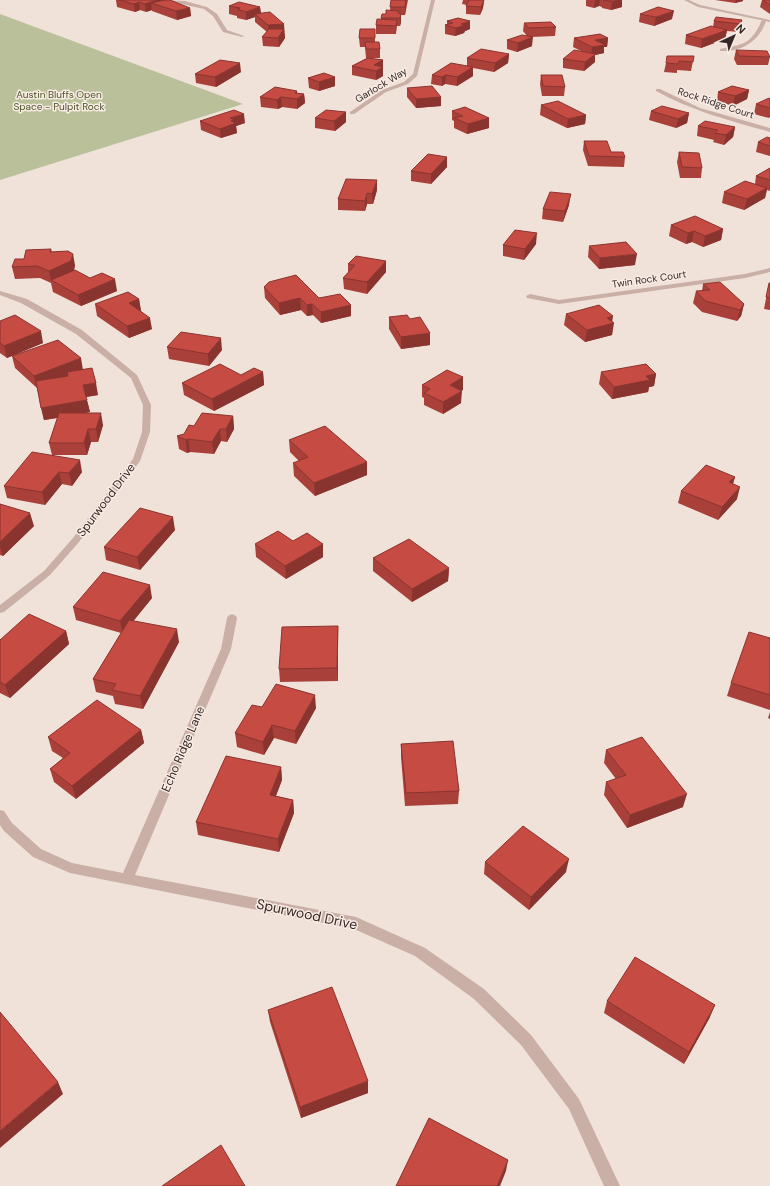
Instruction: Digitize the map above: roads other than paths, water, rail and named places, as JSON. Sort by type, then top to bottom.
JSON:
[{"type":"street","points":[[165,0],[206,9],[215,15],[226,31],[242,36]]},
{"type":"street","name":"Garlock Way","points":[[352,113],[384,91],[406,83],[415,75],[433,0]]},
{"type":"street","points":[[686,0],[699,6],[725,13],[770,21]]},
{"type":"street","points":[[722,50],[743,46],[753,40],[760,31],[764,21]]},
{"type":"street","name":"Rock Ridge Court","points":[[658,90],[672,99],[770,130]]},
{"type":"street","name":"Twin Rock Court","points":[[530,296],[559,302],[745,276],[770,270]]},
{"type":"street","name":"Spurwood Drive","points":[[0,293],[24,301],[79,332],[134,378],[147,405],[146,432],[137,459],[76,540],[47,573],[0,610]]},
{"type":"street","name":"Echo Ridge Lane","points":[[127,878],[226,649],[232,618]]},
{"type":"street","name":"Spurwood Drive","points":[[0,815],[8,828],[37,853],[70,868],[356,923],[420,952],[479,994],[526,1040],[574,1104],[612,1186]]},
{"type":"park label","name":"Austin Bluffs Open Space - Pulpit Rock","points":[[59,100]]}]
